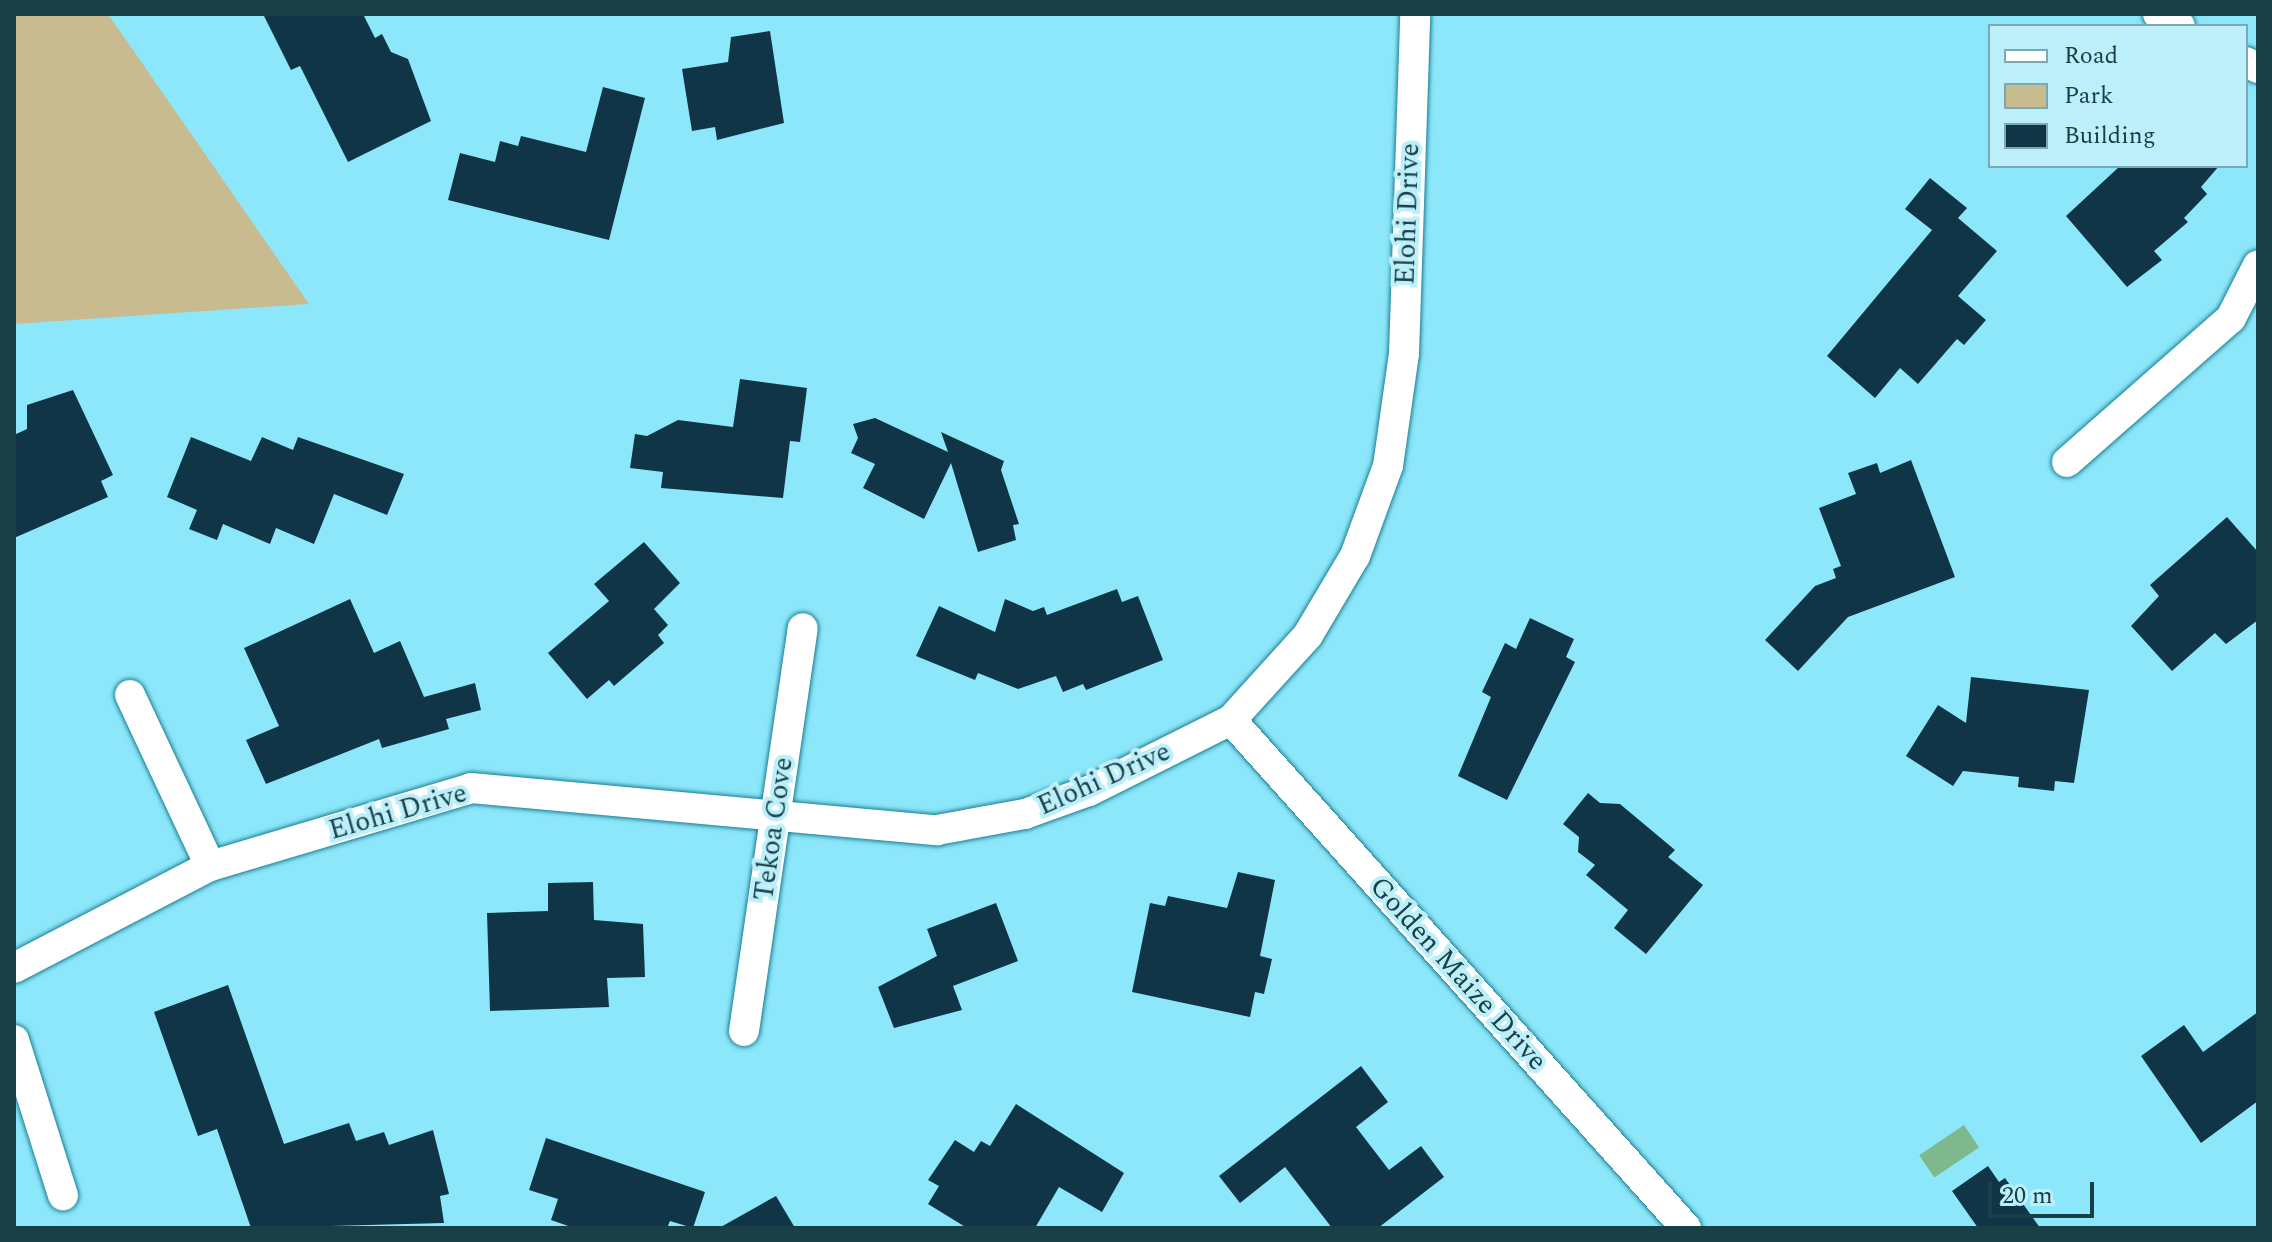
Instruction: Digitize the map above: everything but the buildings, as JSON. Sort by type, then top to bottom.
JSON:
[{"type":"street","name":"Elohi Drive","points":[[14,968],[210,866],[471,788],[937,830],[1025,814],[1089,791],[1231,720],[1308,635],[1355,556],[1388,466],[1404,354],[1415,14]]},
{"type":"street","points":[[2158,14],[2176,24]]},
{"type":"street","points":[[2067,462],[2231,318],[2258,265]]},
{"type":"street","name":"Tekoa Cove","points":[[744,1031],[803,628]]},
{"type":"street","points":[[130,695],[210,866]]},
{"type":"street","name":"Golden Maize Drive","points":[[1231,720],[1686,1228]]},
{"type":"street","points":[[14,1040],[63,1195]]},
{"type":"green space","points":[[14,14],[108,14],[309,304],[14,324]]},
{"type":"shaded area","points":[[1964,1125],[1979,1147],[1934,1178],[1919,1155]]}]
